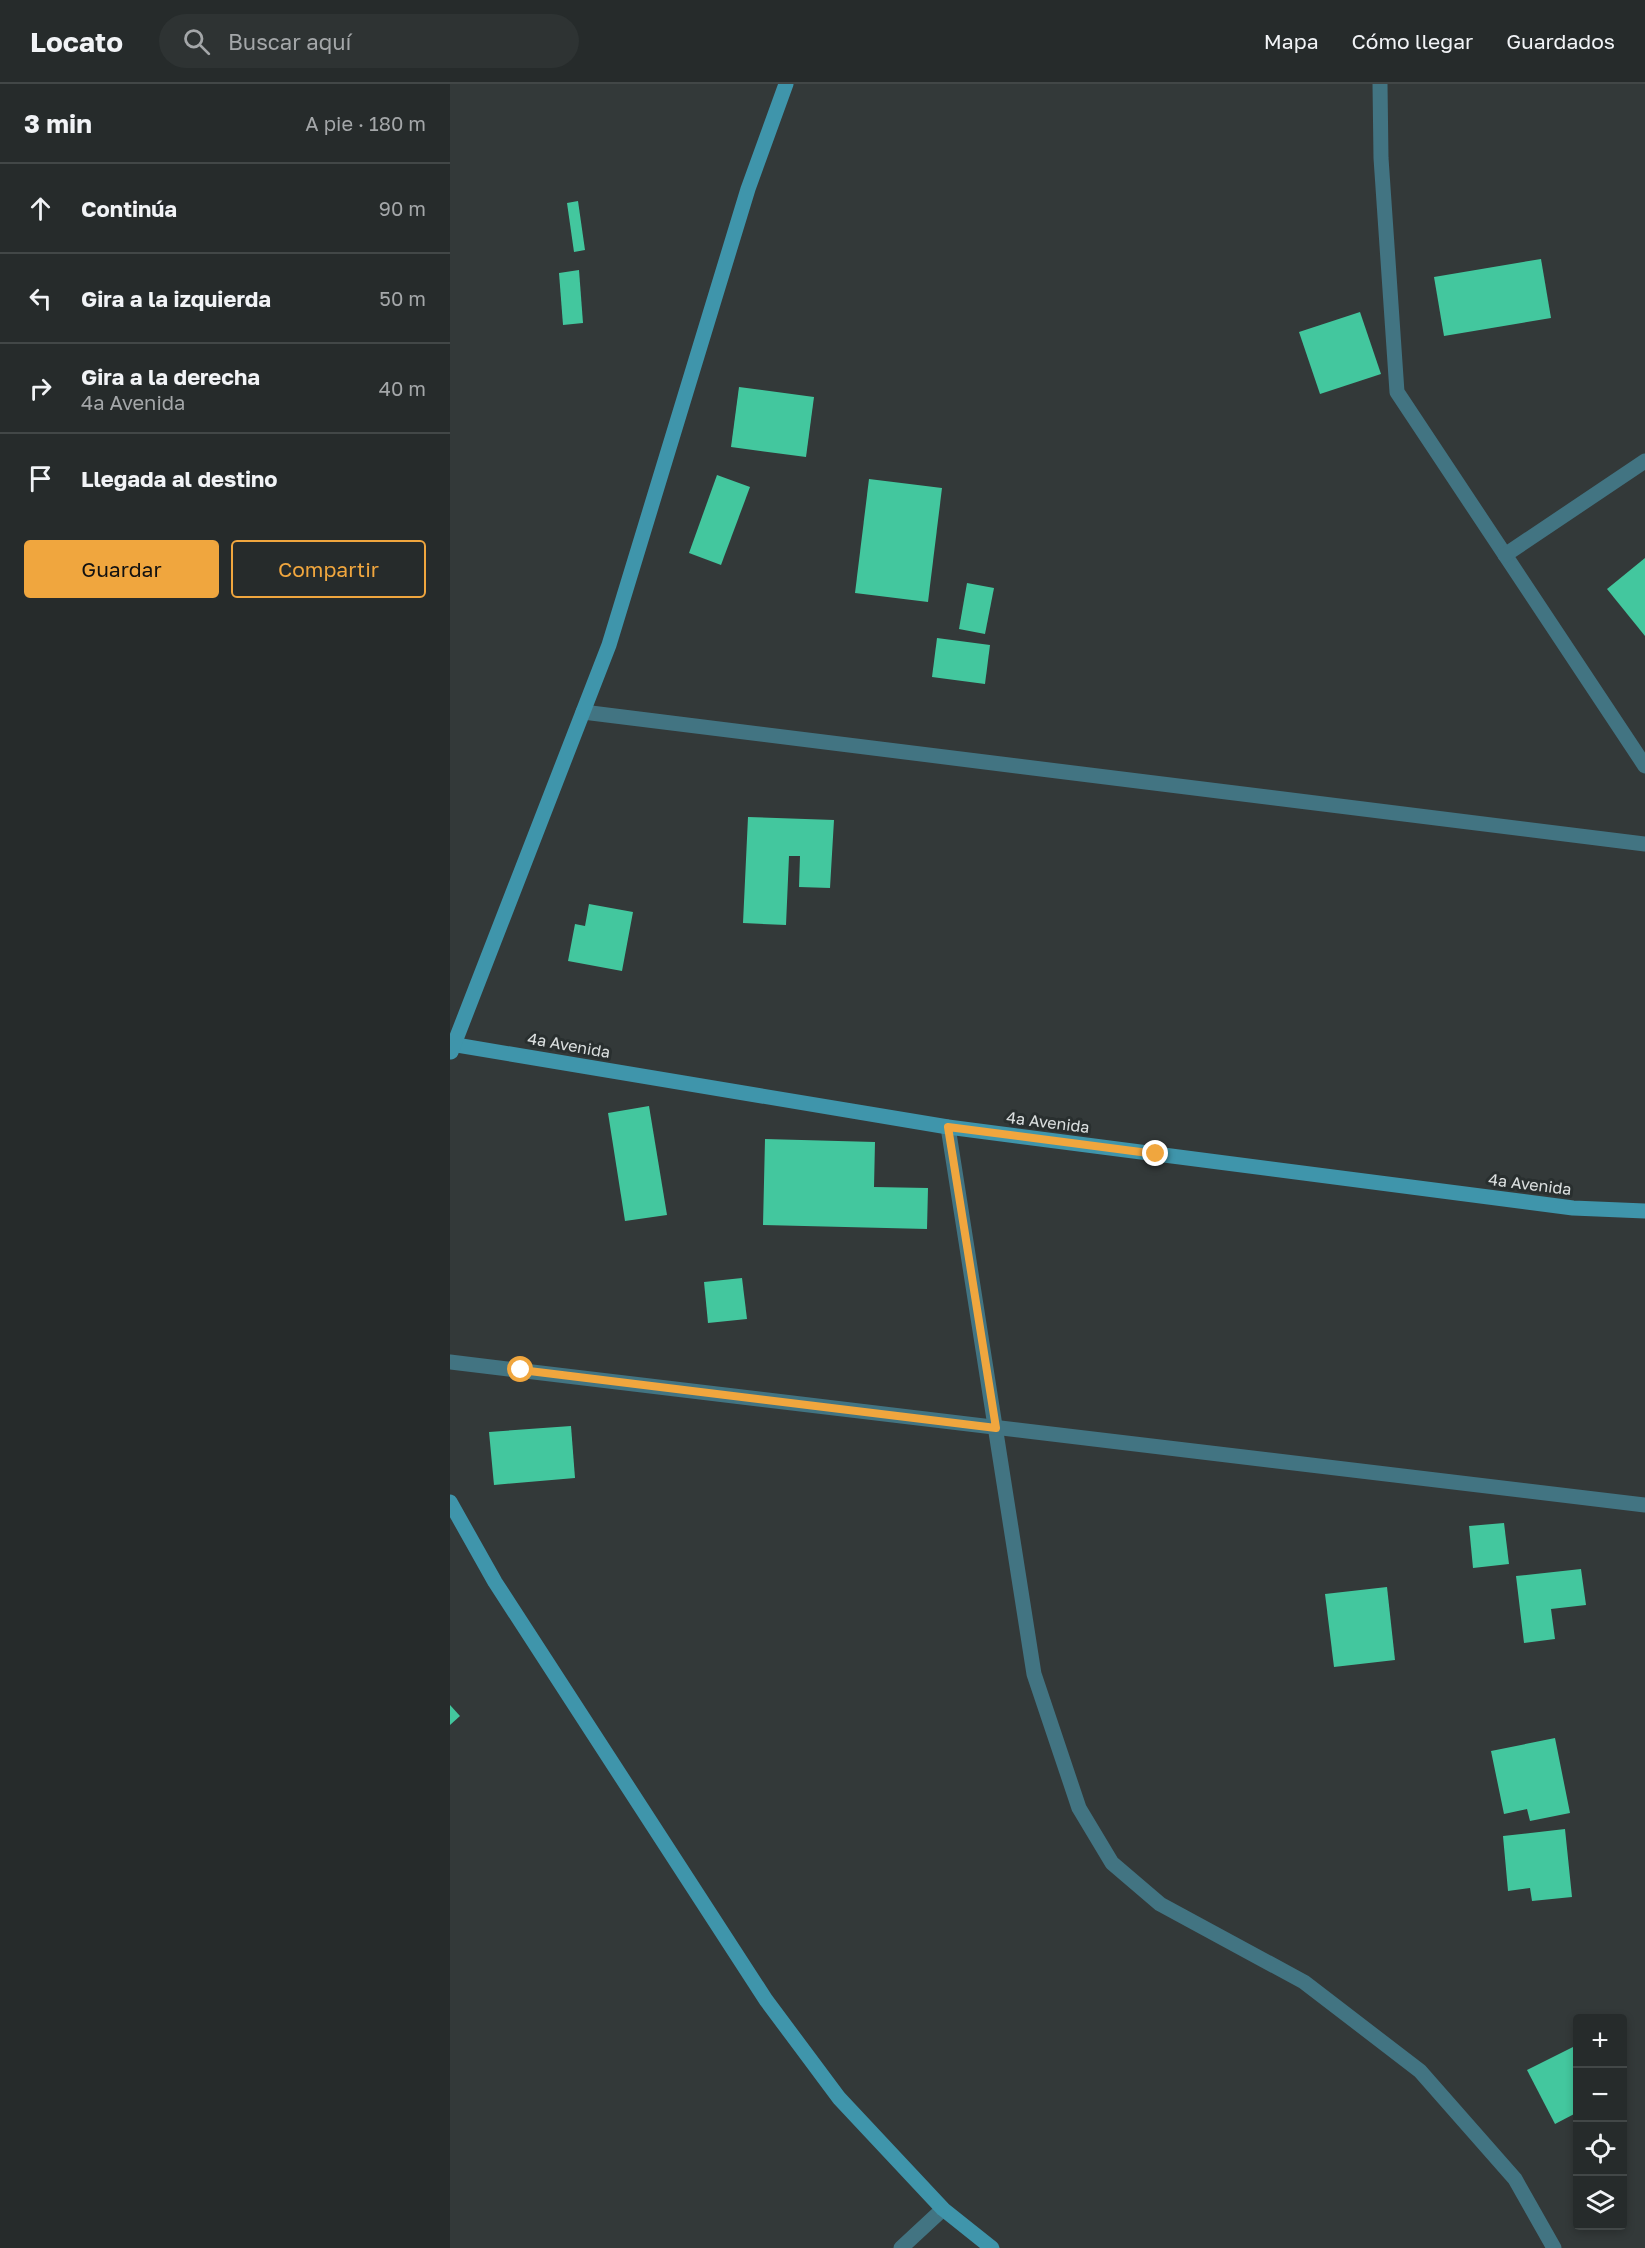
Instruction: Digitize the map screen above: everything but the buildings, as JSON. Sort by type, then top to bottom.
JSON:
[{"type":"street","points":[[452,1048],[609,645],[748,189],[786,84]]},
{"type":"street","points":[[1380,84],[1382,158],[1397,392],[1645,766]]},
{"type":"street","points":[[1505,555],[1645,461]]},
{"type":"street","points":[[583,712],[1645,844]]},
{"type":"street","name":"4a Avenida","points":[[452,1048],[948,1127],[1573,1208],[1645,1211]]},
{"type":"street","points":[[948,1127],[1034,1674],[1079,1808],[1112,1863],[1160,1904],[1304,1982],[1420,2071],[1515,2179],[1554,2248]]},
{"type":"street","points":[[450,1362],[1645,1505]]},
{"type":"street","points":[[450,1502],[495,1582],[766,2000],[838,2098],[943,2209],[992,2248]]},
{"type":"street","points":[[901,2248],[943,2209]]},
{"type":"route","points":[[521,1370],[996,1428],[948,1127],[1156,1154]]}]
